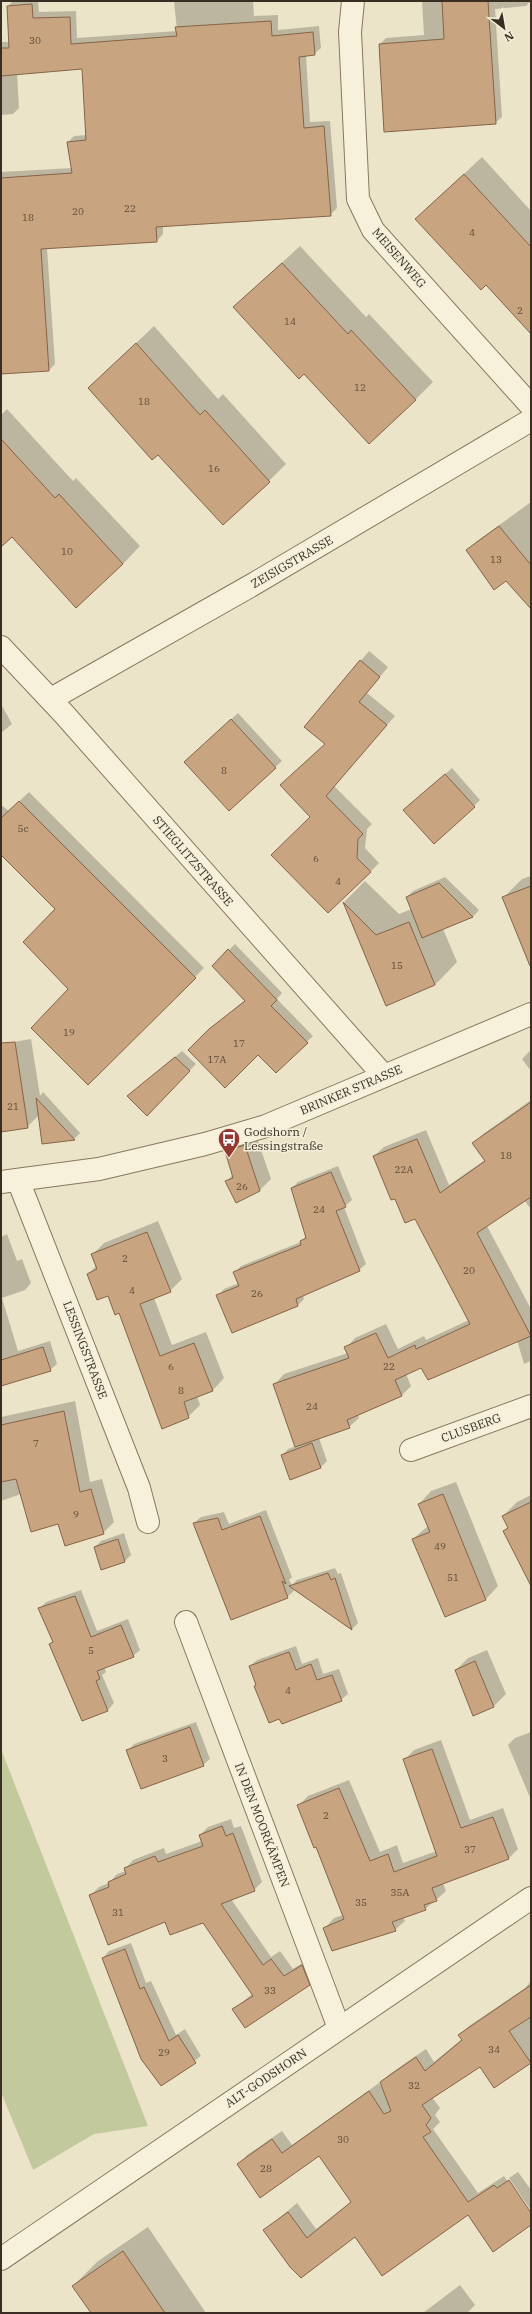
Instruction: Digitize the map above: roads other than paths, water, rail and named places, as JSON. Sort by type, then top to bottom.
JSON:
[{"type":"street","name":"MEISENWEG","points":[[353,1],[350,32],[358,199],[373,230],[531,406]]},
{"type":"street","name":"ZEISIGSTRASSE","points":[[51,699],[252,585],[531,420]]},
{"type":"street","name":"STIEGLITZSTRASSE","points":[[1,647],[51,699],[384,1076]]},
{"type":"street","name":"BRINKER STRASSE","points":[[10,1181],[99,1169],[205,1144],[266,1126],[531,1014]]},
{"type":"street","name":"LESSINGSTRASSE","points":[[10,1181],[138,1488],[148,1522]]},
{"type":"street","name":"CLUSBERG","points":[[411,1450],[531,1406]]},
{"type":"street","name":"IN DEN MOORKÄMPEN","points":[[186,1622],[339,2028]]},
{"type":"street","name":"ALT-GODSHORN","points":[[1,2259],[531,1898]]},
{"type":"place","name":"Godshorn / Lessingstraße","points":[[229,1158]]}]
